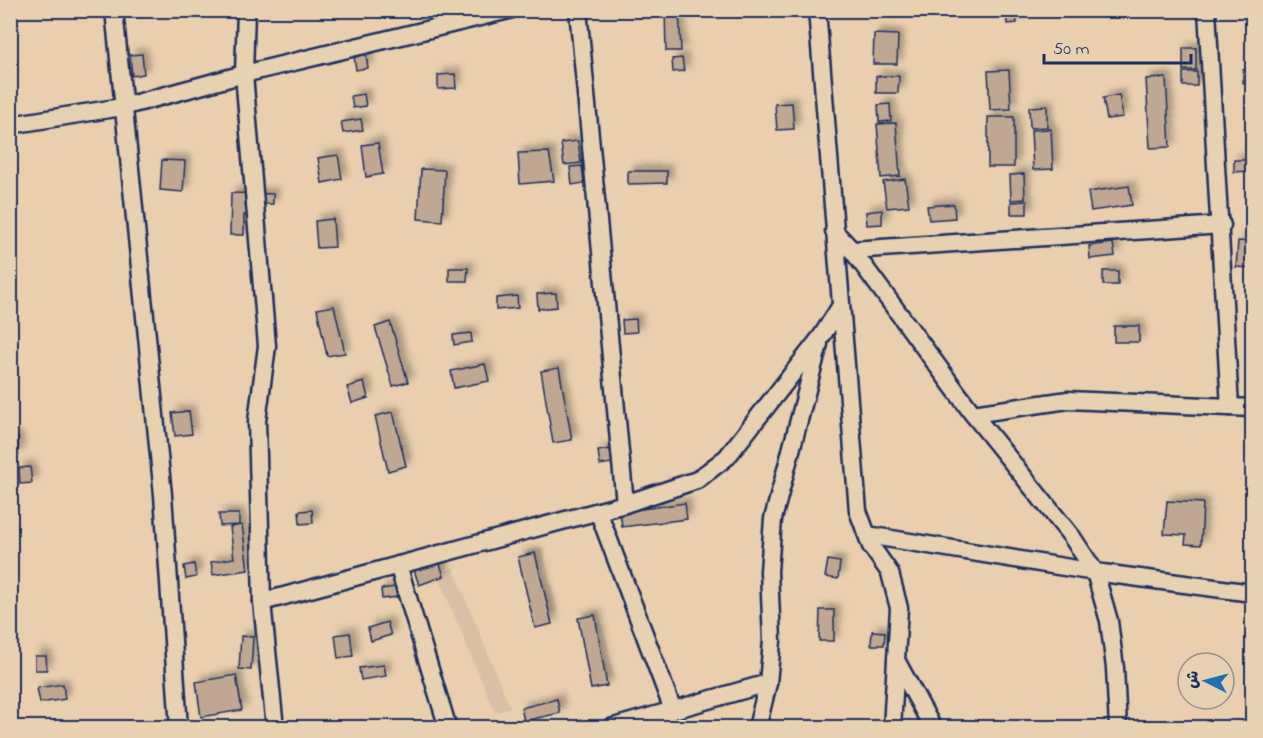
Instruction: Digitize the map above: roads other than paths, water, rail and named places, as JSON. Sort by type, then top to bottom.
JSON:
[{"type":"street","points":[[114,10],[163,495],[179,728]]},
{"type":"street","points":[[246,10],[244,74],[267,346],[257,422],[262,602],[274,728]]},
{"type":"street","points":[[10,125],[122,107],[244,74],[509,10]]},
{"type":"street","points":[[578,10],[625,504]]},
{"type":"street","points":[[817,10],[858,511],[871,546],[890,573],[899,608],[892,728]]},
{"type":"street","points":[[1207,10],[1222,225],[1230,407]]},
{"type":"street","points":[[852,250],[1222,225]]},
{"type":"street","points":[[834,231],[852,250],[973,414],[1072,537],[1095,572],[1109,621],[1115,669],[1118,728]]},
{"type":"street","points":[[262,602],[625,504],[697,480],[728,457],[821,337],[840,307]]},
{"type":"street","points":[[757,728],[768,683],[772,641],[769,571],[773,519],[821,337]]},
{"type":"street","points":[[973,414],[1068,400],[1252,408]]},
{"type":"street","points":[[598,511],[673,710]]},
{"type":"street","points":[[867,535],[1095,572],[1252,593]]},
{"type":"street","points":[[398,565],[448,728]]},
{"type":"street","points":[[896,659],[933,728]]},
{"type":"street","points":[[610,728],[768,683]]}]
